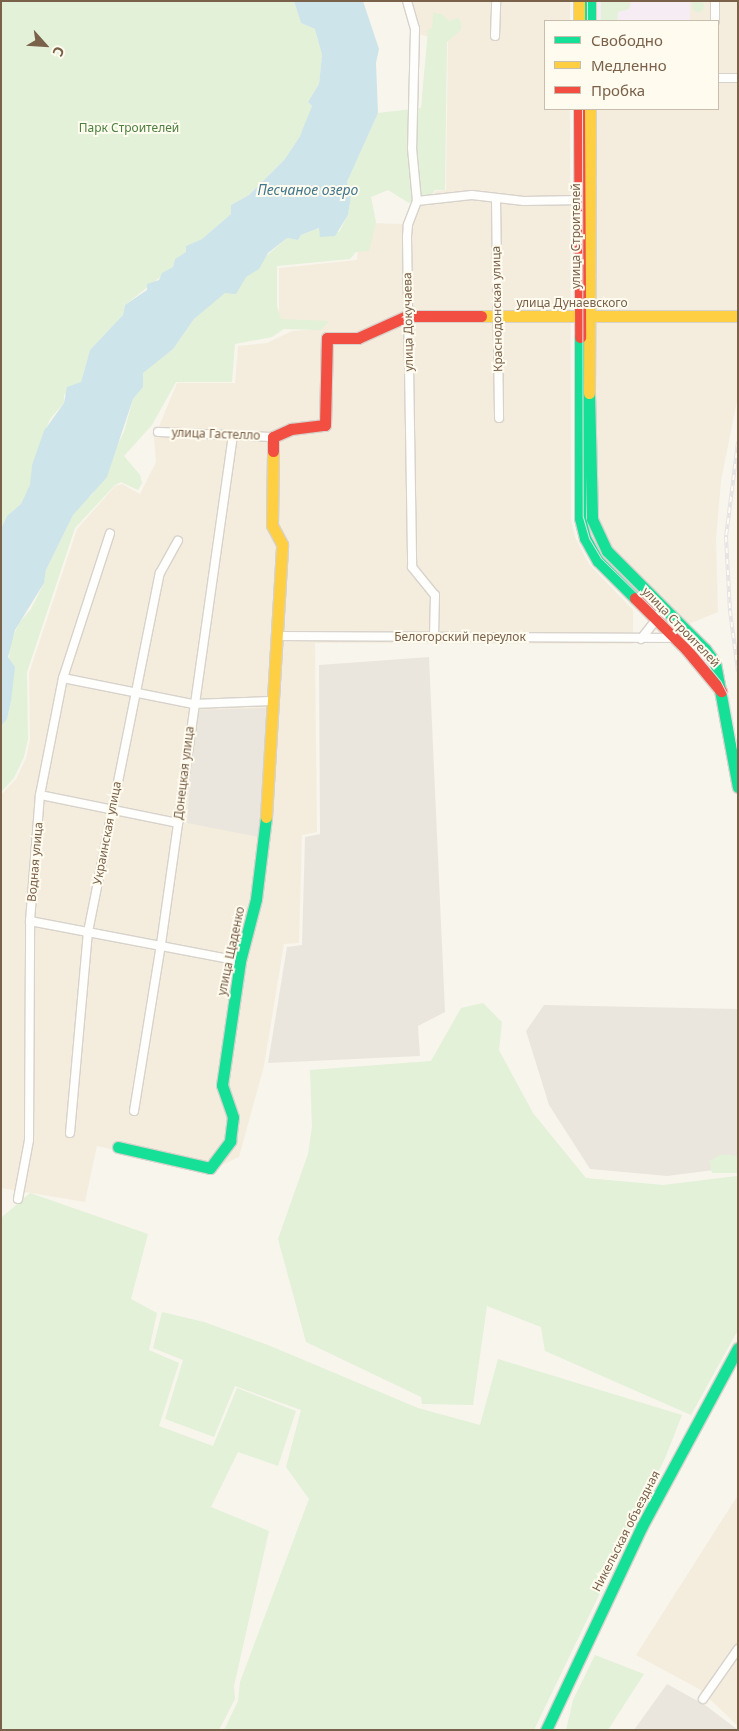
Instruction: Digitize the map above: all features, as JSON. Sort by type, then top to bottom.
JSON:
[{"type":"main road","points":[[579,1],[579,20]]},
{"type":"main road","points":[[590,1],[590,20]]},
{"type":"main road","name":"улица Строителей","points":[[578,110],[584,200],[584,479],[580,518],[585,538],[598,561],[686,649],[724,694]]},
{"type":"main road","name":"улица Строителей","points":[[584,200],[590,110]]},
{"type":"main road","points":[[273,437],[291,429],[325,425],[327,338],[358,338],[407,316]]},
{"type":"main road","name":"улица Дунаевского","points":[[407,316],[738,316]]},
{"type":"main road","name":"улица Щаденко","points":[[118,1147],[210,1168],[230,1141],[233,1117],[222,1085],[240,961],[256,899],[265,840],[271,701],[279,636],[282,544],[272,525],[273,437]]},
{"type":"main road","name":"улица Строителей","points":[[584,479],[592,519],[598,536],[607,552],[651,598],[695,639],[715,663],[724,694]]},
{"type":"main road","points":[[724,694],[738,787]]},
{"type":"main road","name":"Никельская объездная","points":[[546,1730],[642,1526],[738,1348]]},
{"type":"street","name":"улица Докучаева","points":[[407,1],[415,30],[412,148],[417,201],[408,225],[407,316],[412,567],[435,595],[434,637]]},
{"type":"street","points":[[496,1],[496,36]]},
{"type":"street","points":[[715,1],[715,20]]},
{"type":"street","points":[[719,78],[738,78]]},
{"type":"street","points":[[417,201],[472,195],[496,199],[584,200]]},
{"type":"street","name":"Краснодонская улица","points":[[496,199],[496,317],[499,418]]},
{"type":"street","name":"улица Гастелло","points":[[158,432],[273,437]]},
{"type":"street","name":"Донецкая улица","points":[[134,1111],[161,944],[193,704],[233,436]]},
{"type":"street","name":"Водная улица","points":[[18,1199],[29,1140],[30,921],[40,795],[63,678],[110,533]]},
{"type":"street","name":"Украинская улица","points":[[70,1133],[88,932],[111,809],[160,573],[178,541]]},
{"type":"street","points":[[641,639],[651,598]]},
{"type":"street","points":[[647,611],[664,610]]},
{"type":"street","points":[[676,639],[685,630]]},
{"type":"street","name":"Белогорский переулок","points":[[279,636],[676,639]]},
{"type":"street","points":[[686,649],[695,639]]},
{"type":"street","points":[[63,678],[193,704],[271,701]]},
{"type":"street","points":[[40,795],[178,823]]},
{"type":"street","points":[[30,921],[161,944],[240,961]]},
{"type":"street","points":[[703,1699],[738,1649]]},
{"type":"shaded area","points":[[404,1],[570,1],[570,20],[544,20],[544,110],[570,110],[571,519],[575,537],[589,564],[633,610],[633,644],[315,643],[317,832],[302,835],[299,943],[284,944],[264,1066],[239,1157],[206,1172],[97,1146],[85,1202],[1,1188],[1,795],[16,779],[26,758],[30,739],[29,673],[77,529],[115,486],[122,484],[140,494],[156,462],[154,438],[177,383],[235,383],[238,346],[267,343],[292,331],[320,329],[279,319],[279,268],[357,260],[358,249],[371,223],[402,224],[415,200],[430,198],[436,191],[446,190],[448,42],[418,34]]},
{"type":"shaded area","points":[[593,1],[738,1],[738,396],[721,481],[716,540],[718,612],[684,626],[617,561],[593,519],[593,110],[719,110],[719,20],[593,20]]},
{"type":"shaded area","points":[[598,1],[690,1],[690,20],[598,20]]},
{"type":"shaded area","points":[[429,657],[445,1012],[418,1026],[420,1056],[268,1063],[287,947],[302,945],[305,837],[320,834],[319,665]]},
{"type":"shaded area","points":[[269,708],[264,838],[187,823],[195,710]]},
{"type":"shaded area","points":[[544,1005],[738,1009],[738,1167],[667,1176],[590,1169],[549,1105],[526,1031]]},
{"type":"shaded area","points":[[738,1495],[738,1726],[699,1689],[636,1655]]},
{"type":"shaded area","points":[[667,1684],[705,1705],[738,1730],[634,1730]]},
{"type":"green space","points":[[700,0],[703,1],[703,11],[696,12],[693,11],[692,4],[693,1]]},
{"type":"green space","name":"Парк Строителей","points":[[1,1],[294,1],[301,23],[315,29],[322,55],[319,84],[308,102],[312,106],[303,131],[285,159],[249,195],[231,205],[231,214],[202,239],[186,246],[186,252],[175,259],[173,267],[125,305],[123,315],[90,350],[81,382],[64,395],[64,403],[50,419],[32,465],[31,485],[21,504],[7,516],[1,529]]},
{"type":"green space","points":[[601,1],[631,1],[629,9],[618,12],[617,20],[601,20]]},
{"type":"green space","points":[[433,13],[442,14],[449,21],[458,18],[461,22],[461,30],[447,42],[445,190],[435,190],[430,197],[420,196],[409,203],[388,190],[371,197],[376,222],[369,251],[356,252],[350,259],[277,266],[277,306],[281,319],[329,321],[321,330],[284,329],[272,337],[235,344],[232,382],[176,382],[152,425],[124,456],[140,475],[142,483],[138,490],[121,482],[115,485],[75,528],[27,672],[28,739],[24,757],[14,778],[1,792],[1,726],[7,719],[11,701],[9,646],[19,623],[31,609],[44,583],[46,570],[73,515],[83,501],[92,495],[124,432],[133,399],[143,387],[143,372],[173,349],[194,319],[287,238],[298,240],[301,235],[320,228],[339,232],[348,215],[351,196],[347,182],[378,113],[421,108],[428,30],[432,28]]},
{"type":"green space","points":[[483,1003],[502,1022],[499,1050],[533,1113],[586,1178],[663,1185],[737,1176],[738,1330],[691,1415],[545,1351],[541,1327],[487,1306],[473,1405],[422,1404],[421,1397],[306,1342],[278,1239],[308,1154],[312,1127],[310,1070],[431,1061],[461,1008]]},
{"type":"green space","points":[[722,1154],[738,1156],[738,1173],[712,1173],[709,1161]]},
{"type":"green space","points":[[30,1193],[148,1234],[131,1299],[157,1313],[149,1350],[179,1363],[159,1426],[213,1446],[237,1388],[296,1411],[278,1466],[238,1452],[211,1507],[269,1531],[234,1686],[235,1699],[219,1730],[1,1730],[1,1218]]},
{"type":"green space","points":[[162,1312],[204,1322],[268,1345],[418,1408],[480,1425],[498,1359],[682,1415],[666,1456],[534,1730],[224,1730],[238,1701],[240,1682],[309,1499],[286,1467],[301,1410],[235,1386],[214,1437],[165,1419],[183,1360],[153,1348]]},
{"type":"green space","points":[[595,1655],[644,1674],[608,1730],[566,1730],[573,1700]]},
{"type":"water","name":"Песчаное озеро","points":[[294,1],[363,1],[379,49],[376,63],[378,113],[347,182],[351,196],[348,215],[335,236],[320,237],[319,228],[301,235],[298,240],[287,238],[268,253],[259,269],[246,277],[236,294],[225,293],[194,319],[173,349],[143,373],[143,387],[133,399],[107,477],[73,515],[46,570],[44,583],[15,630],[8,657],[15,667],[11,701],[7,719],[1,726],[1,529],[7,516],[21,504],[30,485],[32,465],[44,431],[64,403],[67,387],[81,382],[90,350],[123,315],[125,305],[147,290],[147,284],[159,280],[162,273],[173,267],[175,259],[186,252],[186,246],[202,239],[231,214],[231,205],[249,195],[285,159],[300,136],[312,106],[308,102],[319,84],[322,55],[315,29],[301,23]]},
{"type":"tram line","points":[[587,1],[587,20]]},
{"type":"tram line","points":[[582,110],[583,517],[589,538],[601,558],[697,652],[721,682],[728,696],[738,755]]},
{"type":"railway","points":[[738,442],[726,537],[730,611],[738,671]]},
{"type":"traffic: fast","points":[[590,1],[590,20]]},
{"type":"traffic: fast","points":[[580,337],[580,518],[585,538],[598,561],[635,598]]},
{"type":"traffic: fast","points":[[589,393],[592,519],[607,551],[705,649],[715,663],[738,787]]},
{"type":"traffic: fast","points":[[118,1147],[210,1168],[230,1141],[233,1117],[222,1085],[240,961],[256,899],[266,817]]},
{"type":"traffic: fast","points":[[546,1730],[642,1526],[738,1348]]},
{"type":"traffic: slow","points":[[579,1],[579,20]]},
{"type":"traffic: slow","points":[[589,393],[590,110]]},
{"type":"traffic: slow","points":[[481,316],[738,316]]},
{"type":"traffic: slow","points":[[266,817],[282,544],[272,525],[273,451]]},
{"type":"traffic: jam","points":[[579,110],[580,337]]},
{"type":"traffic: jam","points":[[273,451],[273,437],[291,429],[325,425],[327,338],[358,338],[407,316],[481,316]]},
{"type":"traffic: jam","points":[[635,598],[686,649],[721,691]]}]
